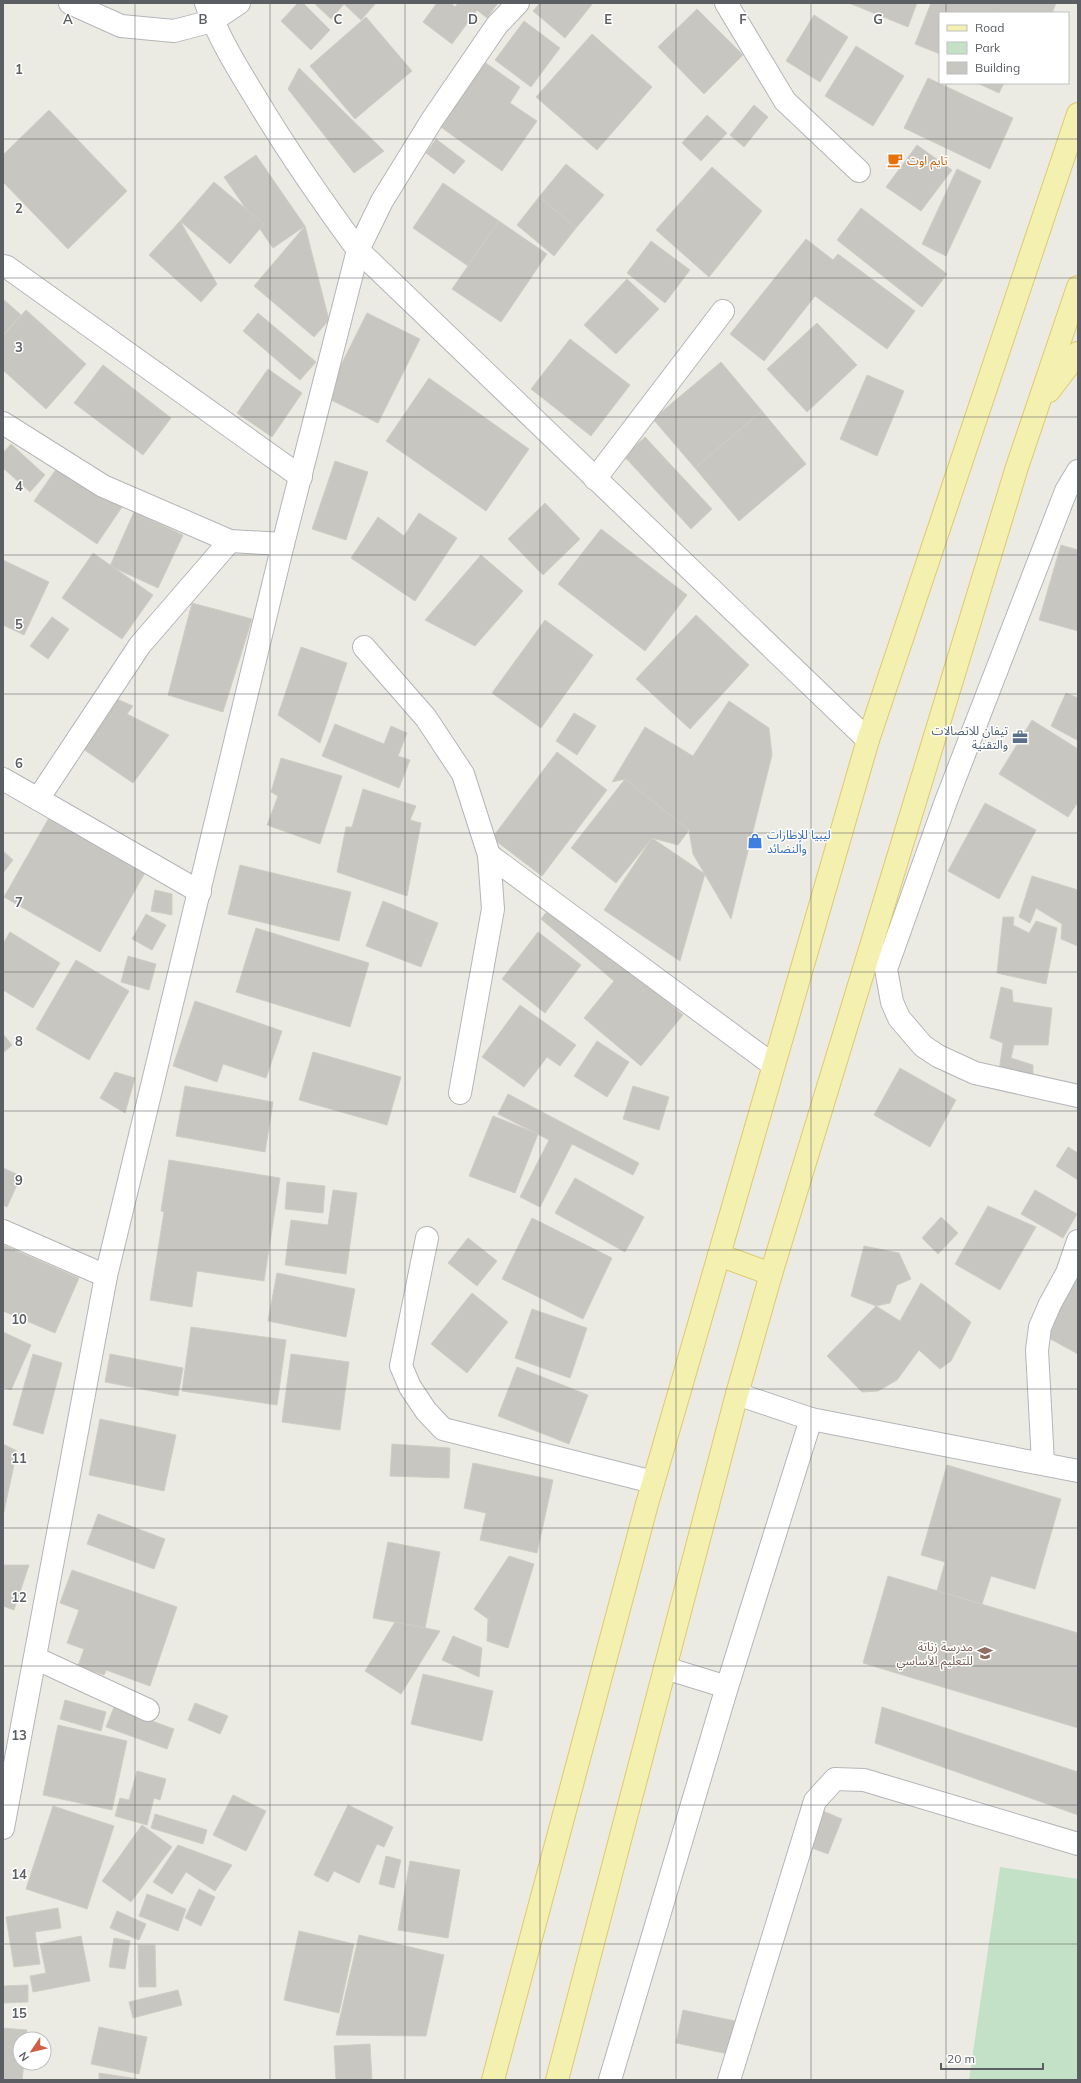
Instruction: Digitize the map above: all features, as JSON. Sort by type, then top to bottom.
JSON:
[{"type":"main road","points":[[493,2080],[653,1482],[868,740],[1078,114]]},
{"type":"main road","points":[[557,2080],[737,1394],[771,1274],[1015,475],[1078,288]]},
{"type":"main road","points":[[1038,405],[1078,353]]},
{"type":"main road","points":[[719,1255],[771,1274]]},
{"type":"street","points":[[70,3],[121,26],[174,31],[209,12],[239,3]]},
{"type":"street","points":[[3,1828],[106,1276],[283,544],[358,250],[382,201],[432,120],[497,25],[518,3]]},
{"type":"street","points":[[726,3],[785,101],[859,171]]},
{"type":"street","points":[[209,12],[246,82],[281,141],[320,199],[358,250],[868,740]]},
{"type":"street","points":[[3,266],[14,271],[301,476]]},
{"type":"street","points":[[595,479],[723,311]]},
{"type":"street","points":[[3,423],[104,486],[230,541],[283,544]]},
{"type":"street","points":[[1078,471],[1066,491],[952,786],[886,969],[892,1002],[900,1018],[922,1046],[938,1056],[975,1073],[1078,1096]]},
{"type":"street","points":[[38,799],[140,645],[230,541]]},
{"type":"street","points":[[364,647],[426,718],[463,774],[489,855],[494,909],[460,1092]]},
{"type":"street","points":[[3,779],[200,892]]},
{"type":"street","points":[[489,855],[773,1065]]},
{"type":"street","points":[[3,1231],[106,1276]]},
{"type":"street","points":[[428,1238],[402,1366],[410,1387],[426,1411],[443,1429],[653,1482]]},
{"type":"street","points":[[1043,1463],[1037,1381],[1037,1350],[1040,1327],[1050,1304],[1067,1273],[1078,1241]]},
{"type":"street","points":[[737,1394],[811,1419],[1078,1471]]},
{"type":"street","points":[[610,2080],[727,1687],[811,1419]]},
{"type":"street","points":[[35,1658],[148,1710]]},
{"type":"street","points":[[665,1668],[727,1687]]},
{"type":"street","points":[[729,2080],[814,1801],[835,1779],[864,1780],[1078,1844]]},
{"type":"green space","points":[[1000,1867],[1078,1879],[1078,2080],[969,2080]]},
{"type":"building","points":[[298,3],[303,3],[330,30],[311,50],[281,21]]},
{"type":"building","points":[[314,3],[376,3],[361,20],[344,4],[331,19]]},
{"type":"building","points":[[437,3],[451,3],[455,7],[458,3],[498,3],[487,18],[477,10],[452,44],[423,22]]},
{"type":"building","points":[[540,3],[593,3],[565,38],[533,11]]},
{"type":"building","points":[[849,3],[917,3],[908,27]]},
{"type":"building","points":[[931,3],[1056,3],[1052,12],[939,12],[939,54],[915,44]]},
{"type":"building","points":[[697,9],[743,55],[704,94],[658,47]]},
{"type":"building","points":[[814,15],[848,37],[820,82],[786,61]]},
{"type":"building","points":[[366,17],[412,71],[355,119],[310,66]]},
{"type":"building","points":[[524,21],[560,48],[531,87],[495,60]]},
{"type":"building","points":[[592,34],[652,87],[597,150],[536,97]]},
{"type":"building","points":[[856,46],[904,76],[873,126],[825,96]]},
{"type":"building","points":[[483,61],[520,87],[510,103],[537,121],[502,171],[438,125]]},
{"type":"building","points":[[299,68],[384,151],[354,173],[288,89]]},
{"type":"building","points":[[928,78],[1013,118],[990,169],[904,128]]},
{"type":"building","points":[[979,84],[1004,84],[999,93]]},
{"type":"building","points":[[754,105],[768,117],[744,147],[730,135]]},
{"type":"building","points":[[49,110],[127,191],[68,249],[3,182],[3,155]]},
{"type":"building","points":[[707,115],[727,133],[701,161],[682,143]]},
{"type":"building","points":[[436,139],[465,161],[454,174],[426,153]]},
{"type":"building","points":[[917,145],[952,170],[921,211],[886,187]]},
{"type":"building","points":[[256,155],[305,226],[273,248],[224,177]]},
{"type":"building","points":[[566,164],[604,195],[576,228],[539,197]]},
{"type":"building","points":[[712,167],[762,211],[709,277],[656,230]]},
{"type":"building","points":[[957,169],[981,181],[946,256],[922,244]]},
{"type":"building","points":[[214,182],[264,224],[230,264],[180,221]]},
{"type":"building","points":[[443,183],[499,221],[468,266],[413,228]]},
{"type":"building","points":[[539,197],[576,228],[554,256],[517,225]]},
{"type":"building","points":[[861,208],[947,274],[922,307],[837,240]]},
{"type":"building","points":[[180,221],[217,284],[201,302],[149,255]]},
{"type":"building","points":[[499,221],[547,254],[501,322],[452,289]]},
{"type":"building","points":[[305,226],[329,320],[314,337],[254,286]]},
{"type":"building","points":[[806,239],[833,260],[838,254],[915,311],[887,349],[815,296],[764,361],[730,334]]},
{"type":"building","points":[[651,241],[690,270],[665,303],[627,273]]},
{"type":"building","points":[[627,279],[659,309],[616,354],[584,325]]},
{"type":"building","points":[[3,299],[21,315],[3,335]]},
{"type":"building","points":[[26,310],[86,364],[46,409],[3,370],[3,336]]},
{"type":"building","points":[[258,313],[316,362],[300,380],[243,331]]},
{"type":"building","points":[[367,313],[420,339],[378,423],[325,397]]},
{"type":"building","points":[[817,323],[857,365],[807,412],[767,369]]},
{"type":"building","points":[[570,339],[630,385],[591,436],[531,389]]},
{"type":"building","points":[[721,362],[762,411],[695,468],[653,419]]},
{"type":"building","points":[[103,365],[171,418],[143,455],[74,403]]},
{"type":"building","points":[[268,369],[302,393],[272,437],[237,413]]},
{"type":"building","points":[[867,375],[904,391],[877,456],[840,439]]},
{"type":"building","points":[[429,378],[529,449],[486,511],[386,441]]},
{"type":"building","points":[[762,411],[806,464],[739,521],[695,468]]},
{"type":"building","points":[[645,437],[712,509],[691,529],[624,456]]},
{"type":"building","points":[[11,444],[45,475],[30,492],[3,468],[3,453]]},
{"type":"building","points":[[335,461],[368,472],[346,540],[312,529]]},
{"type":"building","points":[[59,465],[122,507],[97,544],[34,501]]},
{"type":"building","points":[[545,503],[580,539],[543,575],[508,539]]},
{"type":"building","points":[[134,512],[183,535],[158,588],[110,566]]},
{"type":"building","points":[[419,513],[457,538],[415,601],[351,558],[378,517],[404,536]]},
{"type":"building","points":[[601,529],[687,595],[645,651],[558,584]]},
{"type":"building","points":[[1061,545],[1078,550],[1078,631],[1039,620]]},
{"type":"building","points":[[93,553],[153,595],[122,639],[62,598]]},
{"type":"building","points":[[481,555],[523,591],[475,646],[425,620]]},
{"type":"building","points":[[3,560],[49,582],[24,635],[3,625]]},
{"type":"building","points":[[192,603],[252,619],[223,712],[168,695]]},
{"type":"building","points":[[696,615],[749,665],[690,729],[636,679]]},
{"type":"building","points":[[52,617],[69,629],[48,659],[30,646]]},
{"type":"building","points":[[545,620],[593,655],[541,728],[492,693]]},
{"type":"building","points":[[301,647],[347,663],[320,743],[278,715]]},
{"type":"building","points":[[1066,693],[1078,698],[1077,740],[1051,726]]},
{"type":"building","points":[[112,697],[133,706],[127,714],[169,735],[133,783],[83,749],[102,723],[96,720]]},
{"type":"building","points":[[729,701],[769,728],[772,755],[731,919],[693,854],[689,830],[625,779],[612,782],[645,727],[693,756]]},
{"type":"building","points":[[574,713],[596,726],[577,755],[556,741]]},
{"type":"building","points":[[1032,720],[1078,749],[1078,802],[1068,817],[999,774]]},
{"type":"building","points":[[335,724],[384,744],[391,726],[407,733],[398,756],[410,760],[399,788],[322,756]]},
{"type":"building","points":[[557,752],[607,790],[542,876],[492,838]]},
{"type":"building","points":[[281,758],[342,776],[320,844],[267,825],[278,796],[271,792]]},
{"type":"building","points":[[625,779],[689,830],[678,845],[652,838],[616,883],[571,848]]},
{"type":"building","points":[[363,789],[416,806],[410,820],[421,823],[407,896],[337,872],[346,827],[352,827]]},
{"type":"building","points":[[985,803],[1036,830],[999,899],[948,871]]},
{"type":"building","points":[[50,816],[146,871],[100,952],[4,897]]},
{"type":"building","points":[[652,838],[705,874],[680,961],[604,910]]},
{"type":"building","points":[[3,851],[13,860],[3,873]]},
{"type":"building","points":[[240,865],[351,892],[339,941],[228,914]]},
{"type":"building","points":[[1032,876],[1078,890],[1078,946],[1061,939],[1062,924],[1036,908],[1030,923],[1019,917]]},
{"type":"building","points":[[155,890],[172,894],[172,915],[151,911]]},
{"type":"building","points":[[383,901],[438,923],[421,967],[366,946]]},
{"type":"building","points":[[552,905],[683,1015],[641,1066],[584,1018],[614,981],[541,919]]},
{"type":"building","points":[[146,914],[166,925],[152,950],[132,939]]},
{"type":"building","points":[[1003,917],[1014,917],[1013,925],[1029,933],[1036,921],[1057,928],[1046,984],[997,973]]},
{"type":"building","points":[[256,928],[369,963],[350,1027],[236,992]]},
{"type":"building","points":[[10,932],[60,963],[33,1008],[3,990],[3,944]]},
{"type":"building","points":[[538,932],[581,965],[545,1013],[502,979]]},
{"type":"building","points":[[128,956],[156,964],[149,990],[121,982]]},
{"type":"building","points":[[76,960],[129,991],[89,1060],[36,1029]]},
{"type":"building","points":[[1001,987],[1012,990],[1013,1002],[1052,1008],[1048,1045],[1014,1045],[1011,1058],[1033,1065],[1033,1074],[999,1071],[1003,1043],[990,1038]]},
{"type":"building","points":[[195,1001],[282,1031],[266,1078],[223,1064],[217,1082],[173,1066]]},
{"type":"building","points":[[520,1005],[576,1045],[560,1066],[547,1057],[524,1087],[482,1057]]},
{"type":"building","points":[[3,1034],[12,1045],[3,1053]]},
{"type":"building","points":[[597,1041],[629,1062],[607,1097],[574,1076]]},
{"type":"building","points":[[313,1052],[401,1077],[387,1125],[299,1100]]},
{"type":"building","points":[[900,1068],[956,1100],[930,1147],[874,1115]]},
{"type":"building","points":[[115,1072],[135,1078],[125,1113],[100,1098]]},
{"type":"building","points":[[185,1086],[273,1102],[265,1152],[176,1136]]},
{"type":"building","points":[[633,1086],[669,1097],[659,1130],[623,1119]]},
{"type":"building","points":[[508,1094],[639,1163],[633,1175],[572,1144],[540,1207],[520,1197],[549,1140],[498,1114]]},
{"type":"building","points":[[493,1116],[538,1134],[515,1193],[469,1176]]},
{"type":"building","points":[[1068,1147],[1078,1153],[1078,1180],[1056,1166]]},
{"type":"building","points":[[169,1160],[280,1178],[264,1281],[197,1271],[192,1307],[150,1300],[164,1212],[161,1211]]},
{"type":"building","points":[[3,1168],[21,1176],[7,1207],[3,1205]]},
{"type":"building","points":[[575,1178],[644,1217],[625,1252],[555,1213]]},
{"type":"building","points":[[287,1182],[325,1186],[323,1213],[285,1209]]},
{"type":"building","points":[[333,1190],[357,1193],[346,1274],[285,1265],[291,1220],[328,1225]]},
{"type":"building","points":[[1035,1190],[1077,1214],[1063,1238],[1021,1214]]},
{"type":"building","points":[[988,1206],[1036,1227],[1000,1290],[955,1264]]},
{"type":"building","points":[[941,1217],[958,1233],[938,1254],[922,1238]]},
{"type":"building","points":[[532,1218],[612,1258],[583,1319],[502,1279]]},
{"type":"building","points":[[468,1238],[497,1261],[477,1286],[448,1263]]},
{"type":"building","points":[[3,1245],[79,1278],[55,1333],[3,1311]]},
{"type":"building","points":[[864,1246],[899,1253],[911,1279],[897,1285],[890,1303],[876,1306],[851,1296]]},
{"type":"building","points":[[277,1273],[355,1289],[346,1337],[268,1321]]},
{"type":"building","points":[[1078,1273],[1078,1354],[1045,1336]]},
{"type":"building","points":[[921,1283],[971,1322],[951,1361],[940,1369],[919,1350],[897,1380],[878,1391],[862,1392],[827,1356],[876,1306],[900,1321]]},
{"type":"building","points":[[472,1293],[508,1322],[467,1373],[431,1344]]},
{"type":"building","points":[[532,1309],[587,1328],[570,1378],[515,1358]]},
{"type":"building","points":[[191,1327],[286,1340],[277,1405],[182,1391]]},
{"type":"building","points":[[3,1332],[31,1345],[11,1390],[3,1387]]},
{"type":"building","points":[[33,1354],[62,1363],[43,1434],[13,1425]]},
{"type":"building","points":[[110,1354],[183,1368],[178,1396],[105,1382]]},
{"type":"building","points":[[291,1354],[349,1362],[340,1430],[282,1422]]},
{"type":"building","points":[[517,1367],[588,1395],[569,1444],[498,1416]]},
{"type":"building","points":[[100,1419],[176,1435],[164,1491],[89,1475]]},
{"type":"building","points":[[3,1444],[17,1451],[3,1516]]},
{"type":"building","points":[[392,1444],[450,1448],[449,1478],[390,1476]]},
{"type":"building","points":[[473,1463],[553,1480],[537,1553],[480,1540],[486,1513],[464,1508]]},
{"type":"building","points":[[947,1465],[1061,1499],[1035,1589],[991,1576],[982,1604],[937,1591],[945,1562],[921,1555]]},
{"type":"building","points":[[98,1514],[165,1539],[154,1569],[87,1544]]},
{"type":"building","points":[[388,1542],[440,1552],[425,1628],[373,1618]]},
{"type":"building","points":[[509,1556],[534,1564],[508,1648],[487,1641],[488,1619],[474,1609]]},
{"type":"building","points":[[3,1565],[29,1565],[14,1610],[3,1606]]},
{"type":"building","points":[[72,1570],[177,1607],[150,1686],[106,1670],[104,1675],[78,1666],[84,1649],[67,1643],[79,1610],[60,1603]]},
{"type":"building","points":[[888,1576],[1078,1633],[1078,1728],[863,1663]]},
{"type":"building","points":[[395,1622],[440,1631],[401,1694],[365,1671]]},
{"type":"building","points":[[453,1636],[482,1648],[479,1677],[442,1660]]},
{"type":"building","points":[[423,1674],[493,1691],[482,1741],[411,1724]]},
{"type":"building","points":[[65,1700],[106,1712],[101,1731],[60,1719]]},
{"type":"building","points":[[195,1703],[228,1716],[220,1734],[188,1720]]},
{"type":"building","points":[[114,1707],[174,1729],[167,1749],[106,1727]]},
{"type":"building","points":[[882,1707],[1078,1772],[1078,1815],[875,1743]]},
{"type":"building","points":[[58,1725],[127,1741],[112,1810],[43,1795]]},
{"type":"building","points":[[137,1771],[166,1779],[160,1800],[154,1798],[147,1825],[115,1816],[120,1798],[129,1800]]},
{"type":"building","points":[[233,1795],[266,1811],[246,1851],[213,1835]]},
{"type":"building","points":[[348,1805],[393,1827],[384,1847],[377,1844],[359,1883],[334,1871],[328,1882],[314,1875]]},
{"type":"building","points":[[53,1806],[114,1826],[87,1909],[26,1889]]},
{"type":"building","points":[[823,1811],[842,1819],[828,1854],[809,1847]]},
{"type":"building","points":[[155,1814],[207,1830],[203,1844],[151,1828]]},
{"type":"building","points":[[142,1825],[172,1847],[131,1902],[102,1881]]},
{"type":"building","points":[[178,1845],[232,1865],[215,1891],[186,1872],[172,1894],[153,1882]]},
{"type":"building","points":[[386,1856],[401,1860],[394,1888],[379,1884]]},
{"type":"building","points":[[410,1861],[460,1870],[448,1938],[398,1930]]},
{"type":"building","points":[[199,1889],[215,1897],[201,1926],[185,1918]]},
{"type":"building","points":[[147,1894],[186,1909],[178,1931],[139,1916]]},
{"type":"building","points":[[58,1908],[61,1928],[35,1932],[40,1964],[14,1967],[6,1917]]},
{"type":"building","points":[[117,1911],[146,1924],[139,1940],[110,1928]]},
{"type":"building","points":[[299,1931],[354,1944],[339,2013],[284,2000]]},
{"type":"building","points":[[359,1935],[444,1955],[426,2036],[336,2035]]},
{"type":"building","points":[[81,1936],[90,1981],[33,1992],[30,1976],[46,1973],[40,1944]]},
{"type":"building","points":[[114,1938],[130,1941],[125,1969],[109,1967]]},
{"type":"building","points":[[138,1945],[155,1945],[156,1987],[139,1987]]},
{"type":"building","points":[[28,1985],[28,2002],[3,2003],[3,1986]]},
{"type":"building","points":[[178,1990],[182,2005],[133,2018],[129,2002]]},
{"type":"building","points":[[683,2010],[735,2021],[728,2054],[676,2043]]},
{"type":"building","points":[[99,2027],[147,2037],[139,2074],[91,2064]]},
{"type":"building","points":[[3,2028],[27,2030],[12,2031],[12,2071],[23,2071],[22,2080],[3,2080]]},
{"type":"building","points":[[370,2044],[372,2080],[336,2080],[334,2046]]},
{"type":"building","points":[[99,2073],[138,2079],[138,2080],[99,2080]]},
{"type":"place","name":"تايم اوت","points":[[895,160]]},
{"type":"place","name":"تيفان للاتصالات والتقنية","points":[[1020,737]]},
{"type":"place","name":"ليبيا للإطارات والنضائد","points":[[755,841]]},
{"type":"place","name":"مدرسة زناتة للتعليم الأساسي","points":[[985,1653]]}]
